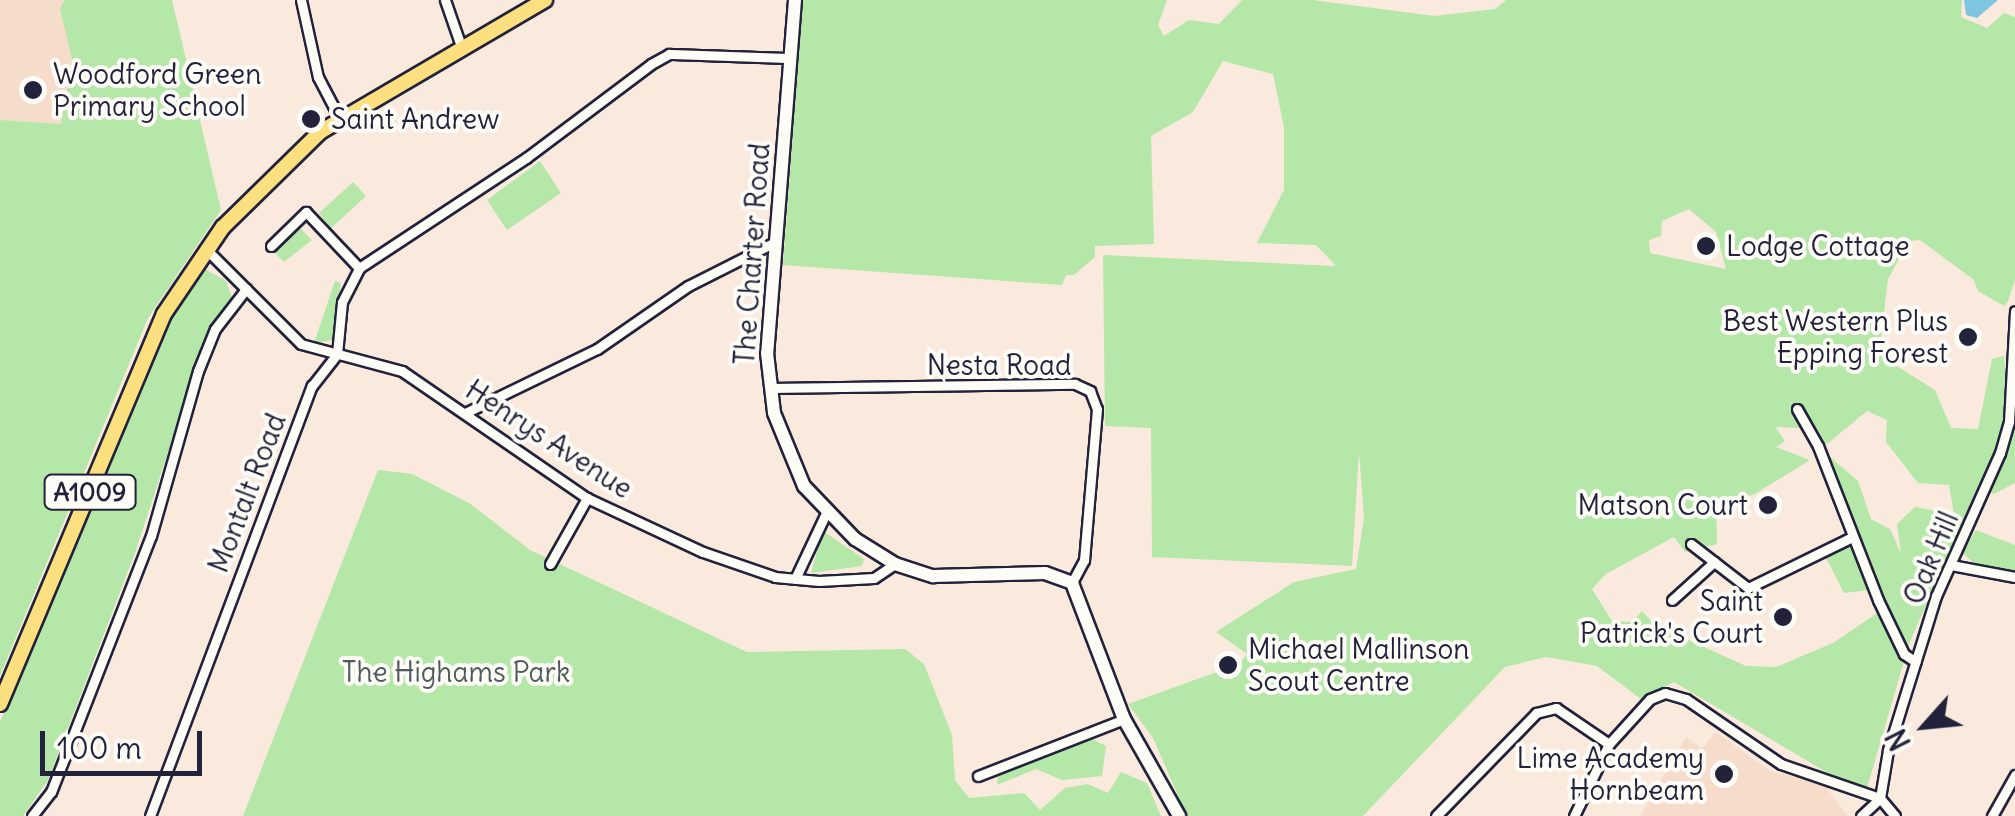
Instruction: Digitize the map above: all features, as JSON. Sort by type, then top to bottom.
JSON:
[{"type":"main road","name":"A1009","points":[[0,704],[164,314],[206,249],[253,194],[340,119],[544,0]]},
{"type":"street","points":[[301,0],[318,77],[340,119]]},
{"type":"street","points":[[445,0],[462,49]]},
{"type":"street","name":"The Charter Road","points":[[795,0],[776,242],[770,388],[781,437],[826,513],[895,564],[933,576],[1044,572],[1072,583]]},
{"type":"street","points":[[206,249],[301,344],[337,354],[342,302],[359,268],[669,54],[790,58]]},
{"type":"street","points":[[271,246],[306,212],[359,268]]},
{"type":"street","points":[[465,413],[597,349],[688,286],[776,242]]},
{"type":"street","points":[[32,816],[51,792],[150,536],[198,371],[215,329],[246,289]]},
{"type":"street","name":"Oak Hill","points":[[1880,798],[1916,662],[2008,422],[2015,312]]},
{"type":"street","name":"Henrys Avenue","points":[[337,354],[402,371],[587,498],[703,552],[795,579],[874,578],[895,564]]},
{"type":"street","name":"Montalt Road","points":[[150,816],[306,402],[337,354]]},
{"type":"street","name":"Nesta Road","points":[[770,388],[1076,384],[1090,390],[1097,409],[1084,560],[1072,583]]},
{"type":"street","points":[[1796,408],[1818,446],[1850,538],[1904,654],[1916,662]]},
{"type":"street","points":[[550,564],[587,498]]},
{"type":"street","points":[[795,579],[826,513]]},
{"type":"street","points":[[1691,544],[1748,588],[1850,538]]},
{"type":"street","points":[[1672,600],[1714,562]]},
{"type":"street","points":[[1951,565],[2015,576]]},
{"type":"street","points":[[1072,583],[1124,719],[1179,816]]},
{"type":"street","points":[[1574,816],[1609,744],[1650,699],[1673,692],[1781,764],[1880,798],[1895,816]]},
{"type":"street","points":[[1436,816],[1536,713],[1556,708],[1609,744]]},
{"type":"street","points":[[978,776],[1124,719]]},
{"type":"street","points":[[1992,816],[2015,775]]},
{"type":"street","points":[[1860,816],[1880,798]]},
{"type":"shaded area","name":"Woodford Green Primary School","points":[[0,0],[62,0],[72,59],[61,124],[0,120]]},
{"type":"shaded area","name":"Lime Academy Hornbeam","points":[[1716,732],[1769,770],[1825,786],[1848,816],[1640,816],[1686,737],[1702,748]]},
{"type":"green space","points":[[64,0],[172,0],[221,210],[148,318],[0,676],[0,120],[61,124],[72,59],[60,9]]},
{"type":"green space","points":[[803,0],[1167,0],[1158,25],[1164,36],[1189,20],[1219,24],[1242,0],[1313,0],[1434,16],[1495,9],[1506,0],[1962,0],[1961,17],[1987,28],[2004,13],[2015,17],[2015,280],[2008,301],[2004,306],[1978,291],[1974,280],[1920,240],[1909,241],[1888,279],[1879,355],[1935,390],[1951,428],[1978,429],[1992,359],[2004,356],[2006,376],[2015,377],[2015,483],[1994,494],[1977,488],[1909,644],[1865,795],[1674,682],[1641,699],[1597,666],[1546,657],[1505,667],[1363,816],[1187,816],[1153,738],[1128,704],[1239,664],[1247,654],[1216,632],[1294,582],[1356,569],[1364,518],[1359,452],[1352,566],[1152,557],[1151,428],[1105,426],[1103,255],[1336,266],[1316,245],[1257,243],[1284,190],[1284,127],[1273,74],[1223,61],[1193,112],[1151,136],[1154,244],[1095,246],[1095,257],[1074,275],[1066,275],[1062,285],[783,265]],"holes":[[[1689,209],[1716,232],[1726,269],[1650,253],[1649,240],[1661,236],[1662,221]],[[1867,411],[1887,420],[1886,442],[1918,483],[1949,485],[1954,514],[1915,507],[1897,524],[1901,553],[1890,529],[1871,519],[1858,481],[1830,457],[1826,476],[1850,545],[1826,558],[1844,593],[1879,589],[1879,612],[1833,643],[1776,667],[1746,666],[1655,625],[1642,611],[1632,622],[1612,621],[1592,589],[1606,574],[1674,537],[1685,552],[1717,544],[1716,499],[1753,495],[1810,460],[1776,447],[1785,441],[1775,427],[1802,428],[1827,444]]]},
{"type":"green space","points":[[540,161],[561,193],[507,230],[487,200]]},
{"type":"green space","points":[[353,182],[366,196],[331,228],[319,213]]},
{"type":"green space","points":[[300,228],[312,240],[284,262],[275,253]]},
{"type":"green space","points":[[203,268],[226,281],[232,297],[209,327],[135,553],[48,780],[23,816],[0,816],[0,722],[168,317]]},
{"type":"green space","points":[[335,281],[341,283],[334,340],[314,343]]},
{"type":"green space","name":"The Highams Park","points":[[378,470],[412,474],[469,503],[530,550],[747,652],[905,649],[924,664],[952,735],[955,780],[969,798],[1024,793],[1040,810],[1065,788],[1088,784],[1108,793],[1121,772],[1147,783],[1161,816],[243,816]]},
{"type":"green space","points":[[1976,530],[2015,545],[2015,571],[1978,566],[1962,553]]},
{"type":"green space","points":[[823,531],[864,559],[862,566],[811,573]]},
{"type":"green space","points":[[1088,737],[1106,746],[1102,776],[1062,780],[1036,769],[997,785],[998,774]]},
{"type":"water","points":[[1964,0],[1998,0],[1977,18],[1966,15]]},
{"type":"place","name":"Woodford Green Primary School","points":[[33,90]]},
{"type":"place","name":"Saint Andrew","points":[[311,119]]},
{"type":"place","name":"Lodge Cottage","points":[[1706,246]]},
{"type":"place","name":"Best Western Plus Epping Forest","points":[[1968,337]]},
{"type":"place","name":"Matson Court","points":[[1768,505]]},
{"type":"place","name":"Saint Patrick's Court","points":[[1783,617]]},
{"type":"place","name":"Michael Mallinson Scout Centre","points":[[1228,665]]},
{"type":"place","name":"Lime Academy Hornbeam","points":[[1724,774]]}]
